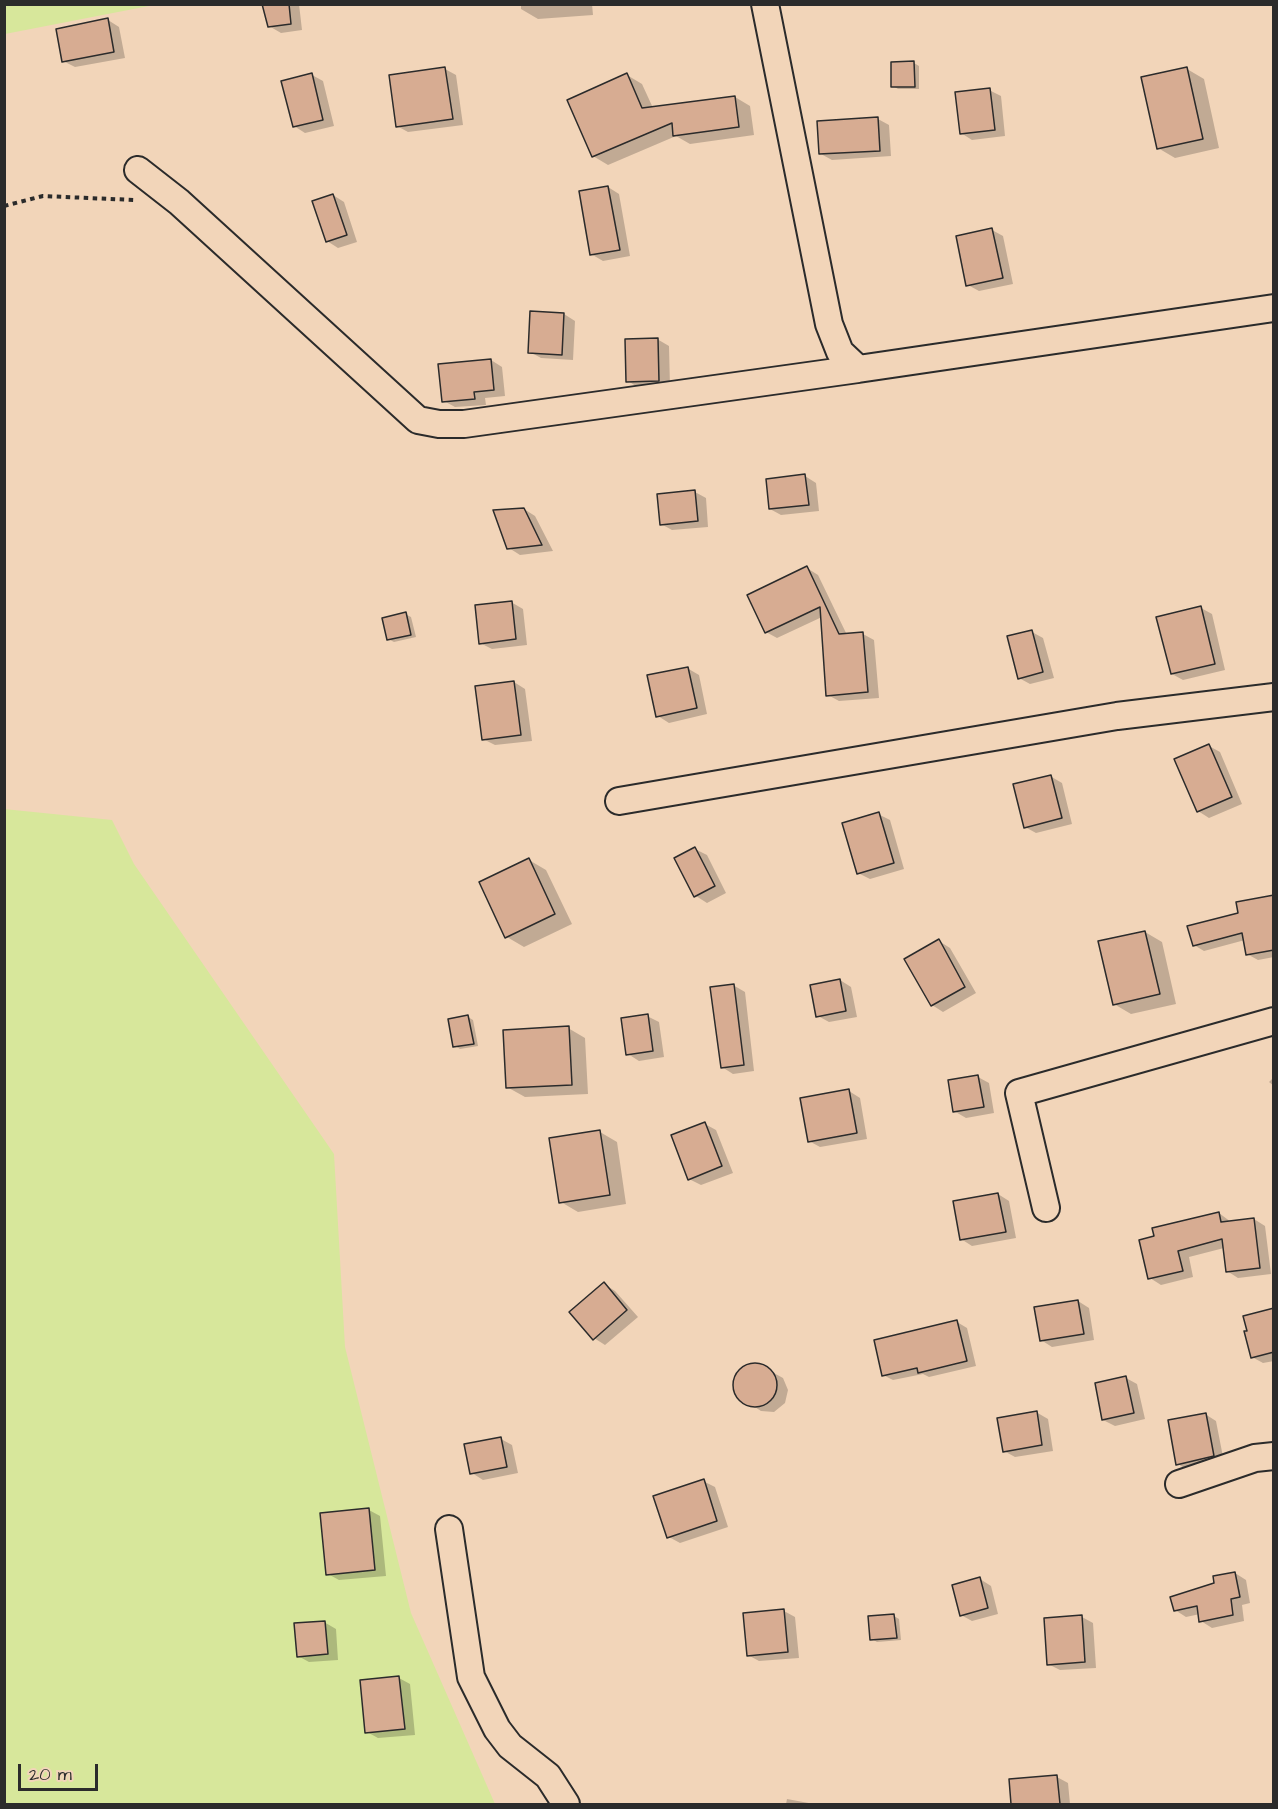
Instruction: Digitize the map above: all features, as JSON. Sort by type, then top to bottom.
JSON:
[{"type":"street","points":[[765,4],[829,324],[840,352],[858,369]]},
{"type":"street","points":[[138,170],[179,202],[417,420],[439,424],[464,424],[1274,308]]},
{"type":"street","points":[[619,801],[1116,716],[1274,697]]},
{"type":"street","points":[[1046,1208],[1019,1093],[1274,1021]]},
{"type":"street","points":[[1179,1484],[1255,1458],[1274,1456]]},
{"type":"street","points":[[449,1529],[471,1677],[497,1729],[510,1746],[548,1776],[566,1804]]},
{"type":"path","points":[[4,206],[43,196],[179,202]]},
{"type":"green space","points":[[5,4],[154,4],[154,5],[5,34]]},
{"type":"green space","points":[[4,809],[112,820],[134,864],[334,1154],[345,1347],[411,1613],[495,1804],[5,1804]]},
{"type":"building","points":[[262,4],[289,4],[291,24],[268,27]]},
{"type":"building","points":[[108,18],[114,52],[62,62],[56,29]]},
{"type":"building","points":[[914,61],[915,87],[891,87],[891,62]]},
{"type":"building","points":[[445,67],[453,119],[396,127],[389,75]]},
{"type":"building","points":[[1187,67],[1203,139],[1157,149],[1141,77]]},
{"type":"building","points":[[312,73],[323,120],[293,127],[281,81]]},
{"type":"building","points":[[627,73],[642,108],[735,96],[739,127],[673,136],[672,123],[592,157],[567,100]]},
{"type":"building","points":[[990,88],[995,130],[960,134],[955,92]]},
{"type":"building","points":[[878,117],[880,151],[819,154],[817,121]]},
{"type":"building","points":[[608,186],[620,250],[590,255],[579,191]]},
{"type":"building","points":[[333,194],[347,235],[326,242],[312,201]]},
{"type":"building","points":[[992,228],[1003,278],[966,286],[956,236]]},
{"type":"building","points":[[530,311],[564,313],[562,355],[528,353]]},
{"type":"building","points":[[658,338],[659,381],[626,382],[625,339]]},
{"type":"building","points":[[491,359],[494,390],[474,392],[475,399],[442,402],[438,364]]},
{"type":"building","points":[[805,474],[809,505],[769,509],[766,479]]},
{"type":"building","points":[[695,490],[698,521],[660,525],[657,494]]},
{"type":"building","points":[[524,508],[542,545],[507,549],[493,510]]},
{"type":"building","points":[[807,566],[839,634],[863,632],[868,692],[826,696],[820,607],[765,633],[747,595]]},
{"type":"building","points":[[512,601],[516,639],[479,644],[475,605]]},
{"type":"building","points":[[1201,606],[1215,664],[1171,674],[1156,617]]},
{"type":"building","points":[[406,612],[411,635],[387,640],[382,618]]},
{"type":"building","points":[[1032,630],[1043,672],[1018,679],[1007,636]]},
{"type":"building","points":[[688,667],[697,708],[656,717],[647,675]]},
{"type":"building","points":[[514,681],[521,735],[482,740],[475,686]]},
{"type":"building","points":[[1209,744],[1232,797],[1197,812],[1174,759]]},
{"type":"building","points":[[1051,775],[1062,818],[1024,828],[1013,784]]},
{"type":"building","points":[[879,812],[894,863],[857,874],[842,823]]},
{"type":"building","points":[[695,847],[715,886],[694,897],[674,858]]},
{"type":"building","points":[[529,858],[555,914],[505,938],[479,882]]},
{"type":"building","points":[[1274,895],[1274,950],[1246,955],[1242,933],[1193,946],[1187,926],[1238,913],[1236,902]]},
{"type":"building","points":[[1145,931],[1160,994],[1113,1005],[1098,941]]},
{"type":"building","points":[[939,939],[965,987],[931,1006],[904,959]]},
{"type":"building","points":[[840,979],[846,1011],[816,1017],[810,985]]},
{"type":"building","points":[[734,984],[744,1065],[721,1068],[710,987]]},
{"type":"building","points":[[648,1014],[653,1051],[626,1055],[621,1018]]},
{"type":"building","points":[[468,1015],[474,1044],[453,1047],[448,1019]]},
{"type":"building","points":[[569,1026],[572,1085],[506,1088],[503,1030]]},
{"type":"building","points":[[978,1075],[984,1107],[953,1112],[948,1080]]},
{"type":"building","points":[[849,1089],[857,1133],[808,1142],[800,1098]]},
{"type":"building","points":[[705,1122],[722,1166],[688,1180],[671,1135]]},
{"type":"building","points":[[600,1130],[610,1195],[559,1203],[549,1138]]},
{"type":"building","points":[[998,1193],[1006,1232],[960,1240],[953,1201]]},
{"type":"building","points":[[1219,1212],[1221,1222],[1254,1218],[1260,1268],[1226,1272],[1222,1239],[1178,1251],[1183,1271],[1148,1279],[1139,1240],[1154,1236],[1152,1228]]},
{"type":"building","points":[[604,1282],[627,1310],[593,1340],[569,1312]]},
{"type":"building","points":[[1078,1300],[1084,1334],[1040,1341],[1034,1307]]},
{"type":"building","points":[[1274,1308],[1274,1352],[1251,1358],[1244,1331],[1247,1331],[1243,1316]]},
{"type":"building","points":[[957,1320],[967,1361],[918,1373],[917,1368],[882,1376],[874,1340]]},
{"type":"building","points":[[755,1363],[770,1370],[777,1385],[770,1400],[755,1407],[740,1400],[733,1385],[740,1370]]},
{"type":"building","points":[[1126,1376],[1134,1413],[1102,1420],[1095,1383]]},
{"type":"building","points":[[1037,1411],[1042,1445],[1003,1452],[997,1418]]},
{"type":"building","points":[[1206,1413],[1214,1456],[1176,1465],[1168,1420]]},
{"type":"building","points":[[501,1437],[507,1467],[470,1474],[464,1444]]},
{"type":"building","points":[[704,1479],[717,1521],[667,1538],[653,1496]]},
{"type":"building","points":[[369,1508],[375,1570],[326,1575],[320,1513]]},
{"type":"building","points":[[1235,1572],[1240,1597],[1231,1599],[1233,1615],[1199,1622],[1197,1606],[1174,1611],[1170,1597],[1214,1583],[1213,1576]]},
{"type":"building","points":[[980,1577],[988,1608],[960,1616],[952,1585]]},
{"type":"building","points":[[784,1609],[788,1652],[747,1656],[743,1613]]},
{"type":"building","points":[[894,1614],[897,1638],[870,1640],[868,1616]]},
{"type":"building","points":[[1082,1615],[1085,1662],[1047,1665],[1044,1618]]},
{"type":"building","points":[[325,1621],[328,1654],[297,1657],[294,1623]]},
{"type":"building","points":[[399,1676],[405,1729],[365,1733],[360,1680]]},
{"type":"building","points":[[1057,1775],[1060,1804],[1011,1804],[1009,1779]]}]
